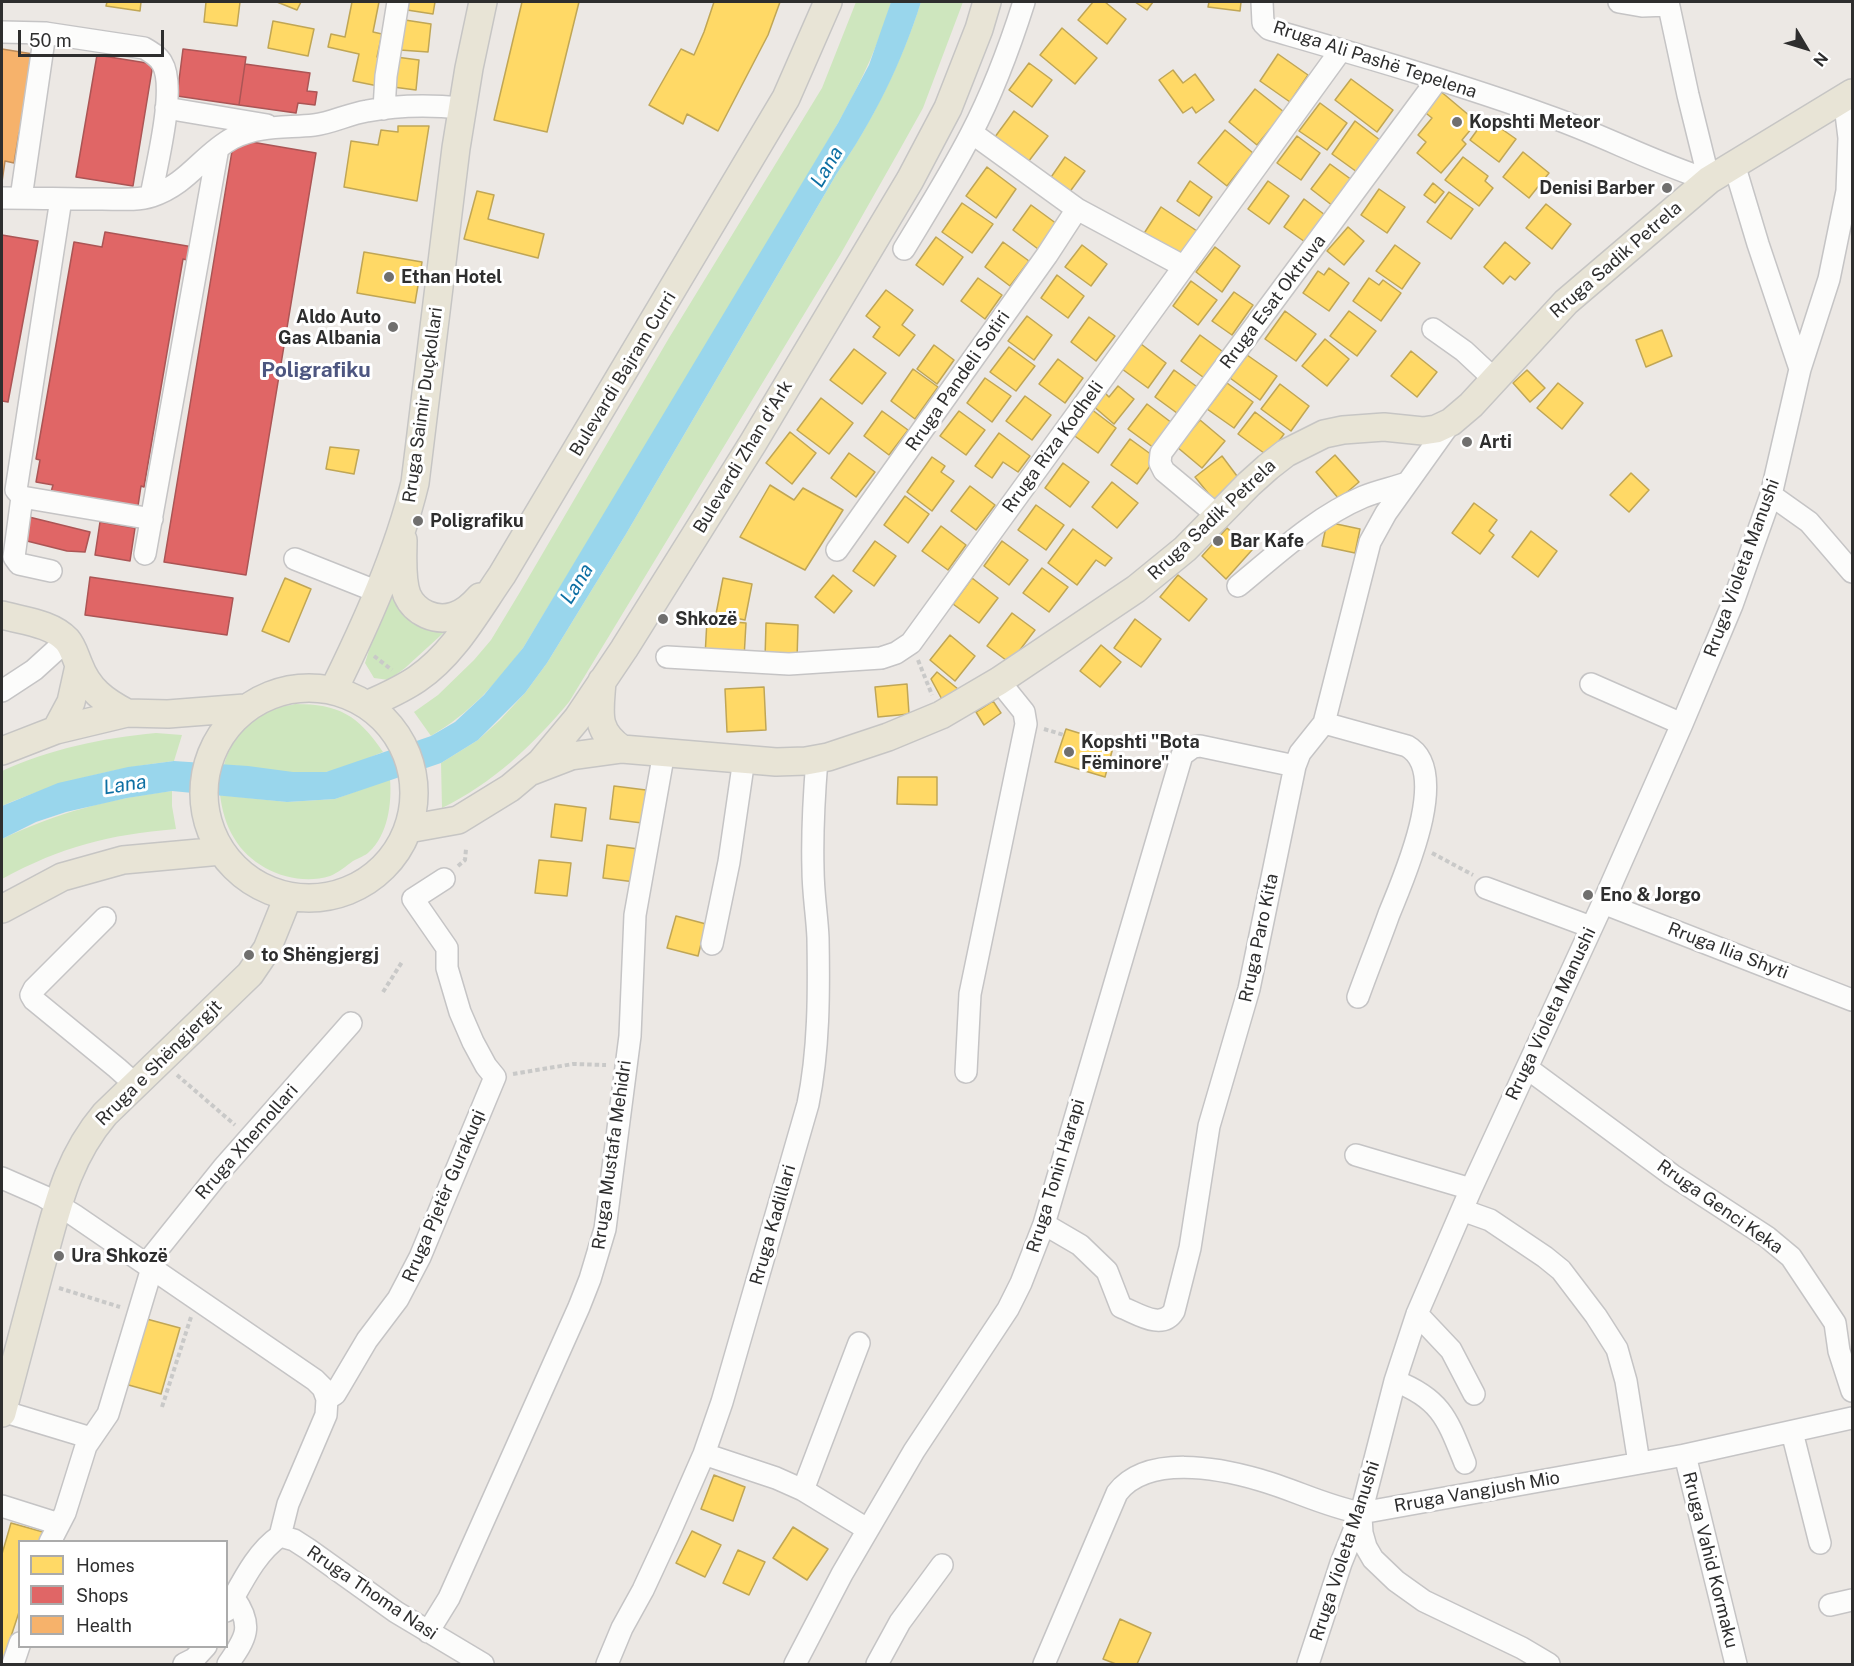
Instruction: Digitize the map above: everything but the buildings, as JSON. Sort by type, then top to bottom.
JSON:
[{"type":"main road","name":"Rruga Saimir Duçkollari","points":[[334,689],[356,645],[378,592],[411,499],[418,465],[454,159],[483,2]]},
{"type":"main road","name":"Bulevardi Bajram Curri","points":[[367,705],[418,679],[436,664],[452,647],[502,575],[786,98],[828,2]]},
{"type":"main road","name":"Bulevardi Zhan d'Ark","points":[[408,829],[458,820],[510,788],[532,771],[562,738],[602,681],[753,443],[910,180],[948,108],[979,29],[987,2]]},
{"type":"main road","name":"Rruga Sadik Petrela","points":[[532,771],[571,756],[622,749],[792,762],[817,759],[888,737],[941,715],[999,681],[1136,589],[1185,549],[1268,466],[1295,448],[1324,434],[1361,427],[1423,431],[1436,429],[1451,422],[1566,302],[1709,180],[1848,95]]},
{"type":"main road","points":[[402,525],[403,566],[407,595],[413,604],[428,616],[453,617],[460,614],[471,607],[502,575]]},
{"type":"main road","points":[[2,615],[45,626],[67,640],[87,683],[96,694],[127,713]]},
{"type":"main road","points":[[57,730],[71,702],[79,666]]},
{"type":"main road","points":[[602,681],[601,723],[606,737],[622,749]]},
{"type":"main road","points":[[2,751],[57,730],[127,713],[168,714],[245,708],[279,692],[296,688],[334,689],[367,705],[389,724],[406,750],[414,780],[414,795],[408,829],[397,852],[380,871],[360,886],[327,897],[311,899],[288,897],[238,872],[221,851],[211,834],[206,816],[203,796],[205,776],[218,740],[245,708]]},
{"type":"main road","points":[[2,909],[62,877],[123,860],[221,851]]},
{"type":"main road","name":"Rruga e Shëngjergjt","points":[[2,1412],[69,1170],[89,1134],[105,1114],[250,974],[267,949],[288,897]]},
{"type":"street","points":[[384,109],[386,76],[398,2]]},
{"type":"street","points":[[904,249],[972,133],[999,72],[1024,2]]},
{"type":"street","name":"Rruga Ali Pashë Tepelena","points":[[1262,2],[1263,23],[1269,29],[1548,116],[1649,159],[1709,180]]},
{"type":"street","points":[[1618,2],[1642,6],[1668,3],[1709,180]]},
{"type":"street","points":[[2,32],[45,33],[144,48],[155,54],[162,63],[166,75],[166,108],[151,196]]},
{"type":"street","points":[[45,33],[11,198],[129,199],[151,196],[190,174],[218,148],[234,137],[255,130],[335,122],[365,111],[430,106],[462,108]]},
{"type":"street","name":"Rruga Riza Kodheli","points":[[667,657],[789,664],[880,658],[896,653],[911,644],[1341,50]]},
{"type":"street","name":"Rruga Esat Oktruva","points":[[1218,516],[1164,471],[1160,463],[1161,453],[1437,80]]},
{"type":"street","name":"Rruga Violeta Manushi","points":[[1308,1663],[1341,1563],[1361,1513],[1395,1381],[1418,1314],[1471,1189],[1603,903],[1682,724],[1732,605],[1771,495],[1800,369],[1829,279],[1847,191],[1848,95]]},
{"type":"street","points":[[166,108],[277,126]]},
{"type":"street","points":[[972,133],[1077,209],[1184,266]]},
{"type":"street","points":[[145,554],[218,148]]},
{"type":"street","points":[[1734,164],[1800,369]]},
{"type":"street","points":[[61,199],[16,490],[22,497],[152,519]]},
{"type":"street","name":"Rruga Pandeli Sotiri","points":[[837,550],[1047,255],[1077,209]]},
{"type":"street","points":[[1433,329],[1464,351],[1494,379]]},
{"type":"street","name":"Rruga Paro Kita","points":[[1044,1224],[1080,1245],[1107,1271],[1121,1307],[1156,1321],[1171,1316],[1190,1248],[1209,1126],[1250,989],[1295,766],[1300,753],[1324,723],[1370,542],[1386,513],[1451,422]]},
{"type":"street","points":[[1238,586],[1292,542],[1332,514],[1363,498],[1407,483]]},
{"type":"street","points":[[1771,495],[1809,522],[1852,572]]},
{"type":"street","points":[[22,497],[14,557],[19,564],[51,571]]},
{"type":"street","points":[[295,559],[378,592]]},
{"type":"street","points":[[2,691],[34,670],[67,640]]},
{"type":"street","points":[[966,1072],[970,994],[1026,724],[1024,711],[999,681]]},
{"type":"street","points":[[1591,684],[1682,724]]},
{"type":"street","points":[[1324,723],[1407,746],[1414,750],[1422,765],[1425,778],[1424,805],[1416,844],[1358,996]]},
{"type":"street","name":"Rruga Tonin Harapi","points":[[795,1665],[832,1591],[867,1529],[914,1451],[1008,1309],[1021,1283],[1044,1224],[1182,755],[1193,747],[1200,746],[1295,766]]},
{"type":"street","name":"Rruga Mustafa Mehidri","points":[[428,1632],[449,1598],[590,1279],[605,1229],[631,1019],[635,915],[664,752]]},
{"type":"street","points":[[712,944],[729,862],[744,759]]},
{"type":"street","name":"Rruga Kadillari","points":[[607,1665],[622,1628],[669,1534],[704,1454],[722,1402],[805,1115],[813,1077],[818,936],[812,847],[817,759]]},
{"type":"street","name":"Rruga Pjetër Gurakuqi","points":[[327,1399],[334,1394],[367,1340],[398,1299],[420,1257],[495,1077],[477,1050],[460,1012],[447,968],[447,948],[413,899],[444,879]]},
{"type":"street","points":[[1486,888],[1591,927]]},
{"type":"street","name":"Rruga Ilia Shyti","points":[[1603,903],[1852,1000]]},
{"type":"street","points":[[105,918],[34,989],[31,995],[34,1000],[136,1085]]},
{"type":"street","name":"Rruga Xhemollari","points":[[149,1266],[249,1137],[351,1023]]},
{"type":"street","name":"Rruga Genci Keka","points":[[1527,1068],[1672,1175],[1767,1238],[1791,1257],[1835,1323],[1839,1351],[1852,1391]]},
{"type":"street","points":[[1356,1155],[1471,1189]]},
{"type":"street","points":[[2,1178],[58,1205],[315,1380],[323,1388],[327,1399],[326,1415],[288,1504],[280,1536],[260,1554],[230,1605],[242,1609],[247,1622],[241,1646],[228,1665]]},
{"type":"street","points":[[1462,1210],[1490,1220],[1545,1257],[1561,1270],[1596,1316],[1617,1349],[1626,1382],[1639,1463]]},
{"type":"street","points":[[2,1506],[54,1533],[65,1513],[86,1446],[108,1414],[149,1266]]},
{"type":"street","points":[[1418,1314],[1451,1350],[1473,1394]]},
{"type":"street","points":[[803,1490],[859,1343]]},
{"type":"street","points":[[1395,1381],[1416,1389],[1430,1399],[1449,1423],[1465,1463]]},
{"type":"street","points":[[2,1412],[91,1438]]},
{"type":"street","name":"Rruga Vangjush Mio","points":[[1044,1665],[1117,1493],[1135,1477],[1150,1471],[1178,1468],[1234,1473],[1294,1491],[1335,1508],[1361,1513],[1685,1455],[1852,1418]]},
{"type":"street","points":[[1792,1432],[1820,1543]]},
{"type":"street","points":[[704,1454],[777,1478],[803,1490],[867,1529]]},
{"type":"street","name":"Rruga Vahid Kormaku","points":[[1685,1455],[1736,1665]]},
{"type":"street","points":[[1361,1513],[1362,1533],[1366,1547],[1373,1559],[1396,1581],[1424,1601],[1522,1648],[1550,1665]]},
{"type":"street","name":"Rruga Thoma Nasi","points":[[280,1536],[294,1540],[308,1549],[351,1581],[428,1632],[459,1659],[483,1665]]},
{"type":"street","points":[[877,1665],[900,1622],[942,1565]]},
{"type":"street","points":[[1830,1605],[1852,1600]]},
{"type":"street","points":[[13,1665],[18,1648]]},
{"type":"street","points":[[184,1665],[205,1648]]},
{"type":"path","points":[[911,644],[941,715]]},
{"type":"path","points":[[368,652],[397,674]]},
{"type":"path","points":[[1416,844],[1479,878],[1486,888]]},
{"type":"path","points":[[465,860],[466,849]]},
{"type":"path","points":[[383,992],[402,962]]},
{"type":"path","points":[[534,1070],[573,1064],[625,1068]]},
{"type":"path","points":[[173,1072],[249,1137]]},
{"type":"path","points":[[57,1287],[138,1312]]},
{"type":"path","points":[[162,1407],[197,1300]]},
{"type":"green space","points":[[856,2],[891,2],[870,59],[828,141],[686,381],[523,648],[482,697],[458,718],[431,736],[414,712],[438,695],[491,640],[669,338],[822,88]]},
{"type":"green space","points":[[921,2],[963,2],[923,108],[840,255],[569,702],[541,734],[511,762],[478,787],[442,808],[441,763],[478,740],[500,720],[525,693],[547,663],[626,534],[862,133],[895,69]]},
{"type":"green space","points":[[395,581],[451,626],[389,680],[374,678],[365,663],[378,621]]},
{"type":"green space","points":[[295,704],[324,706],[346,714],[365,729],[383,752],[340,769],[326,772],[288,772],[224,765],[241,731],[255,718],[272,709]]},
{"type":"green space","points":[[156,733],[182,735],[174,761],[86,777],[2,806],[2,771],[39,756],[77,746]]},
{"type":"green space","points":[[390,779],[387,818],[381,837],[367,853],[336,873],[317,879],[289,877],[276,873],[252,859],[231,833],[220,795],[287,802],[335,799]]},
{"type":"green space","points":[[172,791],[176,829],[129,835],[86,844],[45,858],[2,879],[2,839],[44,821],[85,808]]},
{"type":"water","name":"Lana","points":[[891,2],[921,2],[905,48],[874,112],[626,534],[547,663],[525,693],[478,740],[441,763],[335,799],[287,802],[172,791],[127,798],[66,812],[36,822],[2,839],[2,806],[58,783],[128,767],[174,761],[248,766],[293,772],[326,772],[431,736],[455,722],[484,695],[523,648],[838,123],[869,65]]},
{"type":"place","name":"Kopshti Meteor","points":[[1457,122]]},
{"type":"place","name":"Denisi Barber","points":[[1667,188]]},
{"type":"place","name":"Ethan Hotel","points":[[389,277]]},
{"type":"place","name":"Aldo Auto Gas Albania","points":[[393,327]]},
{"type":"place","name":"Arti","points":[[1467,442]]},
{"type":"place","name":"Poligrafiku","points":[[418,521]]},
{"type":"place","name":"Bar Kafe","points":[[1218,541]]},
{"type":"place","name":"Shkozë","points":[[663,619]]},
{"type":"place","name":"Kopshti \"Bota Fëminore\"","points":[[1069,752]]},
{"type":"place","name":"Eno & Jorgo","points":[[1588,895]]},
{"type":"place","name":"to Shëngjergj","points":[[249,955]]},
{"type":"place","name":"Ura Shkozë","points":[[59,1256]]},
{"type":"district","name":"Poligrafiku","points":[[316,371]]}]
